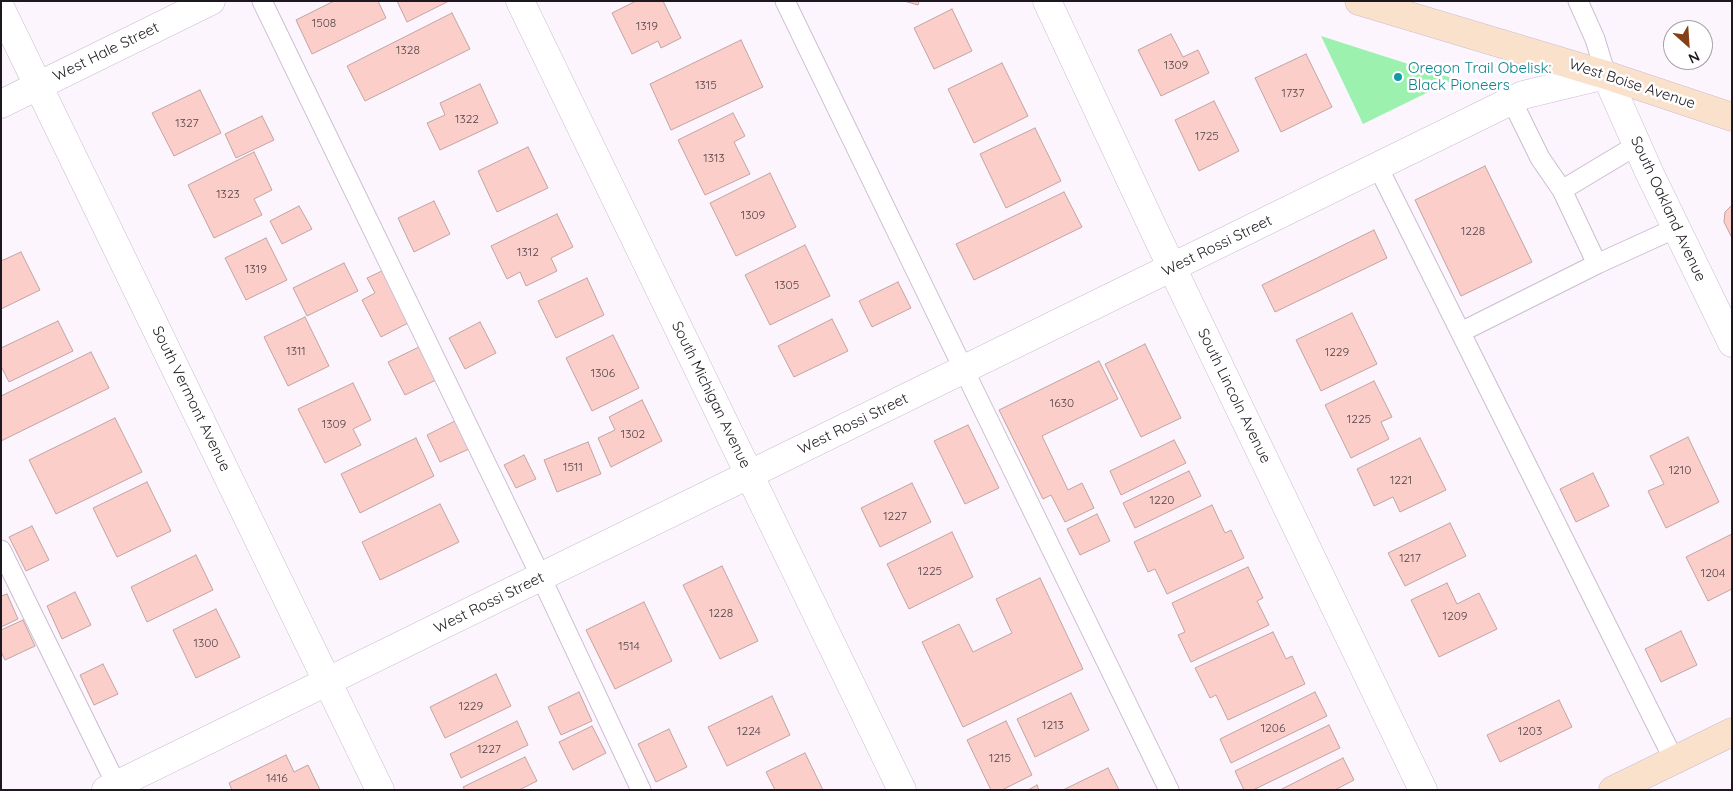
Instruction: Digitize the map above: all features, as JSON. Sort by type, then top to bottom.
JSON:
[{"type":"street","name":"West Hale Street","points":[[1,104],[211,1]]},
{"type":"street","name":"South Michigan Avenue","points":[[520,1],[902,790]]},
{"type":"street","name":"South Lincoln Avenue","points":[[1048,1],[1172,268],[1423,790]]},
{"type":"street","name":"West Boise Avenue","points":[[1359,1],[1606,75],[1732,117]]},
{"type":"street","name":"South Vermont Avenue","points":[[1,9],[380,790]]},
{"type":"street","name":"West Rossi Street","points":[[114,788],[328,681],[1523,95],[1606,75]]},
{"type":"street","name":"South Oakland Avenue","points":[[1606,75],[1676,228],[1732,343]]},
{"type":"street","points":[[1613,790],[1732,732]]},
{"type":"lane","points":[[262,1],[541,577],[641,790]]},
{"type":"lane","points":[[785,1],[1170,790]]},
{"type":"lane","points":[[1578,1],[1595,39],[1606,75]]},
{"type":"lane","points":[[1512,101],[1540,158],[1562,190],[1597,264]]},
{"type":"lane","points":[[1562,190],[1637,145]]},
{"type":"lane","points":[[1378,167],[1674,760]]},
{"type":"lane","points":[[1461,332],[1597,264],[1676,228]]},
{"type":"lane","points":[[1,550],[114,788]]},
{"type":"green space","points":[[1321,36],[1455,79],[1363,124]]},
{"type":"building","points":[[334,1],[378,1],[386,18],[312,54],[296,20]]},
{"type":"building","points":[[397,1],[449,1],[407,22]]},
{"type":"building","points":[[636,1],[663,1],[681,38],[661,48],[658,41],[632,54],[612,13]]},
{"type":"building","points":[[904,1],[919,1],[918,5]]},
{"type":"building","points":[[952,9],[972,51],[934,69],[914,28]]},
{"type":"building","points":[[452,13],[470,49],[365,101],[347,66]]},
{"type":"building","points":[[1171,34],[1183,57],[1198,50],[1209,73],[1161,96],[1138,50]]},
{"type":"building","points":[[741,40],[763,87],[671,130],[650,84]]},
{"type":"building","points":[[1306,54],[1332,107],[1281,132],[1255,78]]},
{"type":"building","points":[[1002,63],[1028,116],[974,143],[948,89]]},
{"type":"building","points":[[480,84],[498,123],[440,150],[427,123],[445,115],[440,103]]},
{"type":"building","points":[[200,90],[221,133],[174,156],[152,113]]},
{"type":"building","points":[[1214,101],[1239,151],[1199,171],[1175,120]]},
{"type":"building","points":[[733,113],[745,136],[734,142],[750,174],[705,195],[678,140]]},
{"type":"building","points":[[262,116],[274,140],[236,158],[225,134]]},
{"type":"building","points":[[1035,128],[1061,181],[1006,208],[980,154]]},
{"type":"building","points":[[528,147],[548,188],[497,212],[478,171]]},
{"type":"building","points":[[254,152],[272,190],[254,199],[262,215],[214,238],[188,185]]},
{"type":"building","points":[[1485,166],[1532,262],[1461,296],[1415,200]]},
{"type":"building","points":[[770,173],[796,227],[736,256],[710,203]]},
{"type":"building","points":[[1064,192],[1082,227],[974,280],[956,244]]},
{"type":"building","points":[[434,201],[450,234],[414,252],[398,218]]},
{"type":"building","points":[[1732,205],[1732,238],[1724,222],[1725,212]]},
{"type":"building","points":[[299,206],[312,229],[282,244],[270,221]]},
{"type":"building","points":[[557,214],[573,247],[551,258],[557,271],[526,286],[520,272],[507,279],[491,246]]},
{"type":"building","points":[[1374,230],[1387,258],[1275,312],[1262,285]]},
{"type":"building","points":[[266,238],[287,280],[246,300],[225,258]]},
{"type":"building","points":[[805,245],[830,296],[770,325],[745,275]]},
{"type":"building","points":[[21,252],[40,290],[1,309],[1,261]]},
{"type":"building","points":[[344,263],[358,291],[307,316],[293,288]]},
{"type":"building","points":[[382,271],[408,323],[381,337],[362,300],[375,293],[367,278]]},
{"type":"building","points":[[587,278],[604,315],[556,338],[538,301]]},
{"type":"building","points":[[898,282],[911,308],[872,327],[859,301]]},
{"type":"building","points":[[1352,313],[1377,364],[1321,391],[1296,340]]},
{"type":"building","points":[[305,317],[329,366],[288,386],[264,337]]},
{"type":"building","points":[[832,319],[848,351],[794,377],[778,346]]},
{"type":"building","points":[[58,321],[73,351],[9,382],[1,366],[1,348]]},
{"type":"building","points":[[480,322],[496,353],[465,369],[449,338]]},
{"type":"building","points":[[613,335],[639,388],[592,411],[566,358]]},
{"type":"building","points":[[1145,344],[1181,418],[1141,437],[1105,364]]},
{"type":"building","points":[[421,346],[438,379],[405,395],[388,362]]},
{"type":"building","points":[[91,352],[109,388],[1,441],[1,396]]},
{"type":"building","points":[[1099,361],[1118,399],[1042,436],[1068,490],[1082,483],[1094,508],[1065,522],[1051,495],[1043,499],[999,410]]},
{"type":"building","points":[[1374,381],[1392,417],[1381,422],[1389,439],[1351,458],[1325,405]]},
{"type":"building","points":[[353,383],[371,420],[353,429],[361,445],[325,463],[298,409]]},
{"type":"building","points":[[642,400],[662,441],[611,467],[598,438],[615,430],[609,417]]},
{"type":"building","points":[[115,418],[142,472],[56,514],[29,460]]},
{"type":"building","points":[[455,421],[469,449],[440,462],[427,435]]},
{"type":"building","points":[[968,425],[999,488],[965,504],[934,441]]},
{"type":"building","points":[[1688,437],[1719,502],[1666,528],[1648,491],[1664,484],[1650,456]]},
{"type":"building","points":[[416,438],[434,476],[360,513],[341,474]]},
{"type":"building","points":[[1420,438],[1446,490],[1400,512],[1393,497],[1374,506],[1357,469]]},
{"type":"building","points":[[1174,440],[1186,463],[1121,495],[1110,471]]},
{"type":"building","points":[[588,442],[601,474],[557,492],[544,460]]},
{"type":"building","points":[[524,455],[536,479],[516,488],[504,465]]},
{"type":"building","points":[[1189,471],[1201,496],[1135,528],[1123,503]]},
{"type":"building","points":[[1593,473],[1609,506],[1576,522],[1560,489]]},
{"type":"building","points":[[147,482],[171,531],[117,557],[93,508]]},
{"type":"building","points":[[912,483],[931,522],[880,547],[861,508]]},
{"type":"building","points":[[440,504],[459,542],[380,580],[362,542]]},
{"type":"building","points":[[1212,505],[1225,533],[1231,530],[1244,558],[1167,594],[1155,569],[1148,572],[1134,542]]},
{"type":"building","points":[[1097,514],[1110,541],[1080,555],[1067,529]]},
{"type":"building","points":[[1450,523],[1466,556],[1405,586],[1388,553]]},
{"type":"building","points":[[32,526],[49,560],[26,571],[9,537]]},
{"type":"building","points":[[952,532],[973,577],[909,609],[887,564]]},
{"type":"building","points":[[1732,534],[1732,589],[1708,601],[1686,557]]},
{"type":"building","points":[[196,555],[213,590],[147,622],[131,587]]},
{"type":"building","points":[[722,566],[758,641],[720,659],[683,585]]},
{"type":"building","points":[[1248,567],[1263,598],[1257,601],[1269,625],[1191,662],[1178,635],[1185,632],[1172,603]]},
{"type":"building","points":[[1040,578],[1083,669],[963,727],[922,642],[959,624],[973,652],[1012,633],[996,599]]},
{"type":"building","points":[[1447,583],[1457,604],[1479,593],[1497,629],[1439,657],[1411,600]]},
{"type":"building","points":[[75,592],[91,625],[62,639],[47,606]]},
{"type":"building","points":[[7,594],[18,619],[1,627],[1,596]]},
{"type":"building","points":[[644,602],[672,661],[615,689],[586,630]]},
{"type":"building","points":[[216,609],[240,657],[196,678],[173,630]]},
{"type":"building","points":[[23,620],[35,646],[5,660],[1,652],[1,630]]},
{"type":"building","points":[[1681,631],[1697,665],[1661,682],[1645,649]]},
{"type":"building","points":[[1273,632],[1286,659],[1292,656],[1305,684],[1228,720],[1216,695],[1210,698],[1195,668]]},
{"type":"building","points":[[103,664],[118,694],[94,705],[80,675]]},
{"type":"building","points":[[496,674],[511,706],[445,738],[430,707]]},
{"type":"building","points":[[579,692],[592,721],[561,735],[548,707]]},
{"type":"building","points":[[1315,692],[1327,716],[1231,763],[1220,739]]},
{"type":"building","points":[[1071,693],[1089,730],[1035,757],[1017,719]]},
{"type":"building","points":[[772,696],[790,735],[727,766],[708,727]]},
{"type":"building","points":[[1559,700],[1572,727],[1500,762],[1487,735]]},
{"type":"building","points":[[517,721],[528,745],[461,778],[450,754]]},
{"type":"building","points":[[1006,721],[1032,775],[1002,790],[991,790],[967,740]]},
{"type":"building","points":[[1329,725],[1340,748],[1253,790],[1244,790],[1235,771]]},
{"type":"building","points":[[592,726],[606,753],[573,770],[559,742]]},
{"type":"building","points":[[669,729],[687,767],[656,782],[638,744]]},
{"type":"building","points":[[805,753],[823,790],[775,790],[766,772]]},
{"type":"building","points":[[286,755],[294,772],[308,765],[320,790],[232,790],[229,783]]},
{"type":"building","points":[[525,757],[537,781],[519,790],[465,790],[463,787]]},
{"type":"building","points":[[1343,758],[1354,780],[1335,790],[1280,790]]},
{"type":"building","points":[[1108,768],[1119,790],[1063,790]]},
{"type":"building","points":[[1037,785],[1039,790],[1028,790]]},
{"type":"place","name":"Oregon Trail Obelisk: Black Pioneers","points":[[1398,77]]}]
